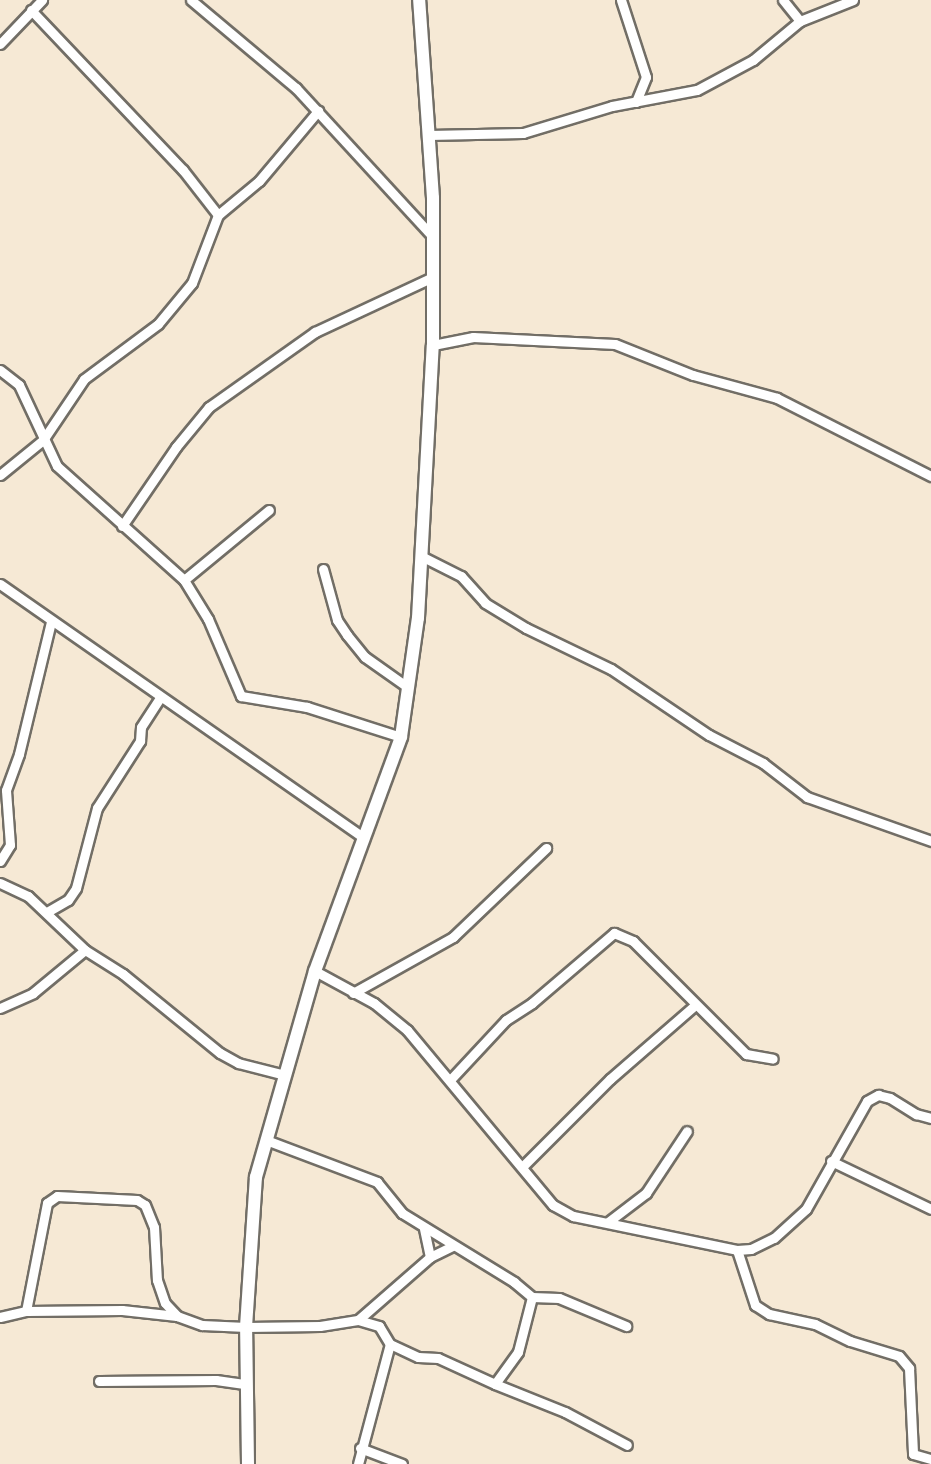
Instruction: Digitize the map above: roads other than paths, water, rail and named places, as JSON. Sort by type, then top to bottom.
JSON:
[{"type":"street","points":[[0,44],[42,0]]},
{"type":"street","points":[[191,0],[296,88],[433,237]]},
{"type":"street","points":[[248,1464],[246,1327],[250,1225],[266,1140],[315,972],[401,737],[406,686],[418,618],[433,345],[433,237],[429,135],[419,0]]},
{"type":"street","points":[[621,0],[646,77],[636,102]]},
{"type":"street","points":[[783,0],[800,21]]},
{"type":"street","points":[[429,135],[523,133],[636,102],[697,90],[753,60],[800,21],[853,0]]},
{"type":"street","points":[[31,10],[183,170],[218,215]]},
{"type":"street","points":[[0,475],[43,440],[84,379],[158,324],[192,283],[218,215],[259,181],[318,111]]},
{"type":"street","points":[[122,526],[176,447],[209,407],[315,332],[433,277]]},
{"type":"street","points":[[433,345],[473,337],[615,344],[693,375],[777,399],[931,476]]},
{"type":"street","points":[[0,370],[19,385],[57,466],[184,580],[208,619],[242,696],[307,706],[401,737]]},
{"type":"street","points":[[184,580],[270,510]]},
{"type":"street","points":[[421,556],[460,576],[485,603],[526,628],[611,669],[710,735],[763,763],[807,797],[931,841]]},
{"type":"street","points":[[323,569],[337,620],[347,635],[365,657],[406,686]]},
{"type":"street","points":[[0,584],[51,622],[364,838]]},
{"type":"street","points":[[0,861],[10,845],[10,818],[6,790],[19,754],[51,622]]},
{"type":"street","points":[[47,912],[68,900],[76,888],[97,808],[140,741],[141,727],[160,698]]},
{"type":"street","points":[[0,813],[10,818]]},
{"type":"street","points":[[353,993],[453,937],[546,848]]},
{"type":"street","points":[[0,883],[28,896],[85,950],[123,974],[220,1053],[238,1063],[285,1075]]},
{"type":"street","points":[[450,1080],[506,1020],[532,1003],[614,933],[633,941],[746,1054],[772,1059]]},
{"type":"street","points":[[0,1008],[33,993],[85,950]]},
{"type":"street","points":[[315,972],[374,1003],[407,1030],[523,1166],[553,1205],[573,1216],[737,1250],[751,1249],[774,1238],[806,1209],[855,1118],[867,1101],[878,1095],[931,1118]]},
{"type":"street","points":[[523,1166],[610,1079],[695,1005]]},
{"type":"street","points":[[608,1222],[646,1193],[687,1131]]},
{"type":"street","points":[[266,1140],[377,1182],[402,1213],[424,1229],[495,1269],[532,1297],[559,1298],[626,1326]]},
{"type":"street","points":[[831,1161],[931,1209]]},
{"type":"street","points":[[26,1311],[47,1203],[57,1196],[137,1200],[145,1205],[154,1227],[157,1280],[165,1303],[177,1316]]},
{"type":"street","points":[[424,1229],[430,1257]]},
{"type":"street","points":[[358,1320],[430,1257],[453,1246]]},
{"type":"street","points":[[737,1250],[754,1305],[769,1314],[815,1324],[850,1341],[899,1356],[909,1368],[912,1454],[931,1459]]},
{"type":"street","points":[[495,1384],[518,1352],[532,1297]]},
{"type":"street","points":[[0,1317],[26,1311],[122,1310],[177,1316],[202,1325],[246,1327],[320,1326],[358,1320],[379,1326],[390,1344],[418,1357],[438,1358],[565,1412],[627,1445]]},
{"type":"street","points":[[358,1464],[360,1448],[390,1344]]},
{"type":"street","points":[[99,1381],[216,1380],[246,1384]]},
{"type":"street","points":[[360,1448],[402,1464]]}]
